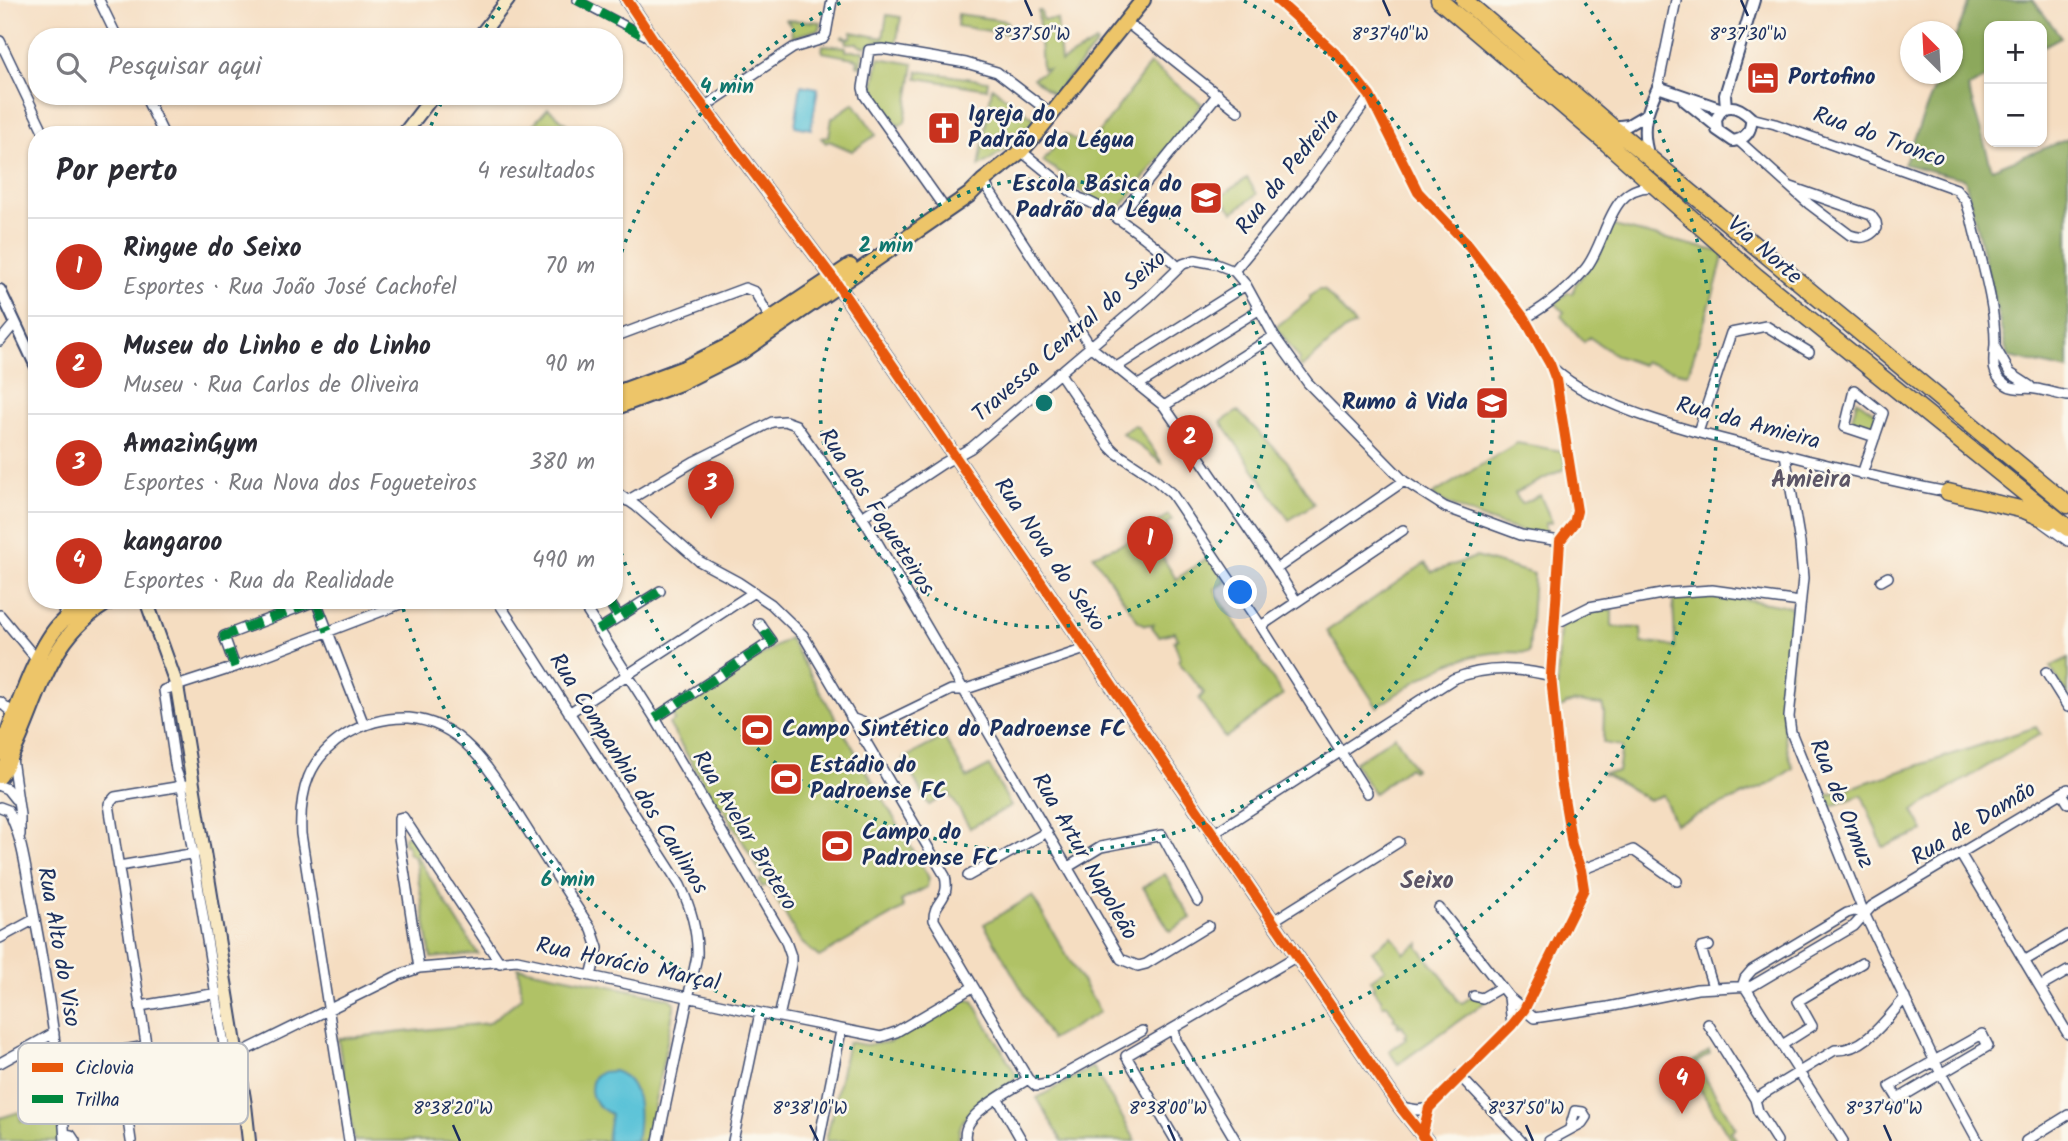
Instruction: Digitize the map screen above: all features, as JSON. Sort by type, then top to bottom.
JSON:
[{"type":"highway","name":"Via Norte","points":[[1439,0],[1756,276],[2068,528]]},
{"type":"highway","name":"Via Norte","points":[[1464,0],[1612,127],[2068,505]]},
{"type":"highway","points":[[1948,492],[2024,510],[2048,519],[2068,534]]},
{"type":"main road","points":[[486,28],[508,0]]},
{"type":"main road","name":"Rua Nova do Seixo","points":[[626,0],[836,282],[1400,1107],[1424,1138]]},
{"type":"main road","points":[[623,391],[684,368],[736,342],[836,282],[970,195],[982,181],[1021,151],[1143,0]]},
{"type":"main road","points":[[409,126],[426,105]]},
{"type":"main road","points":[[623,404],[710,370],[770,334],[941,203],[970,184],[982,181]]},
{"type":"main road","points":[[0,776],[15,715],[43,664],[58,648],[80,609]]},
{"type":"main road","points":[[70,623],[96,609]]},
{"type":"main road","points":[[149,609],[177,686],[188,785],[228,1043]]},
{"type":"main road","points":[[6,755],[43,664]]},
{"type":"street","points":[[99,0],[113,28]]},
{"type":"street","points":[[577,0],[655,42]]},
{"type":"street","points":[[704,107],[793,48],[823,39],[832,0]]},
{"type":"street","points":[[1277,0],[1339,57],[1370,96],[1418,192],[1469,246],[1524,320],[1550,364],[1559,398],[1577,511],[1574,523],[1560,541],[1551,676],[1561,780],[1572,845],[1584,884],[1579,901],[1524,1010],[1429,1108],[1424,1138]]},
{"type":"street","points":[[1649,157],[1644,128],[1645,115],[1658,87],[1676,0]]},
{"type":"street","points":[[1716,125],[1716,119],[1724,108],[1725,95],[1754,0]]},
{"type":"street","points":[[1126,22],[1238,111]]},
{"type":"street","points":[[0,41],[28,99]]},
{"type":"street","points":[[941,203],[866,96],[863,88],[869,50],[883,49],[966,63],[997,72],[1052,114]]},
{"type":"street","name":"Rua do Tronco","points":[[1658,87],[1679,96],[1724,108],[1734,107],[1751,118],[1887,163],[1945,184],[1961,193],[1971,217],[1993,318],[1995,347],[2010,373],[2024,384],[2068,396]]},
{"type":"street","points":[[1116,219],[1218,94]]},
{"type":"street","name":"Rua da Pedreira","points":[[1234,271],[1311,178],[1370,96]]},
{"type":"street","name":"Rua do Tronco","points":[[1679,96],[1716,125],[1717,130],[1725,136],[1733,141],[1738,140]]},
{"type":"street","points":[[31,105],[41,126]]},
{"type":"street","points":[[149,105],[160,126]]},
{"type":"street","points":[[1612,127],[1628,124],[1645,115]]},
{"type":"street","points":[[1751,118],[1750,129],[1738,140],[1791,187],[1850,235],[1857,238],[1867,237],[1877,228],[1871,215],[1791,187]]},
{"type":"street","points":[[1021,151],[1079,198],[1087,200],[1116,219],[1179,268]]},
{"type":"street","points":[[982,181],[1091,347],[1118,366],[1164,406],[1296,601]]},
{"type":"street","points":[[1524,320],[1563,292],[1586,268],[1595,254],[1611,215],[1628,193],[1638,187],[1653,187]]},
{"type":"street","name":"Travessa Central do Seixo","points":[[862,517],[971,448],[1149,297],[1179,268],[1193,260],[1234,271]]},
{"type":"street","points":[[1234,271],[1246,285],[1274,336],[1307,383],[1404,481],[1445,507],[1521,535],[1560,541]]},
{"type":"street","points":[[1118,366],[1246,285]]},
{"type":"street","points":[[623,334],[745,288],[755,292],[771,320]]},
{"type":"street","points":[[0,290],[28,350]]},
{"type":"street","points":[[1140,384],[1260,309]]},
{"type":"street","points":[[0,341],[15,323]]},
{"type":"street","points":[[1698,432],[1731,333],[1766,326],[1809,352]]},
{"type":"street","points":[[1164,406],[1274,336]]},
{"type":"street","name":"Rua da Amieira","points":[[1550,364],[1572,384],[1618,406],[1698,432],[1862,474],[1948,492]]},
{"type":"street","points":[[1059,372],[1109,446],[1172,494],[1261,626],[1367,793]]},
{"type":"street","points":[[1559,398],[1572,384]]},
{"type":"street","points":[[1862,474],[1883,413],[1854,390],[1845,428],[1874,437]]},
{"type":"street","name":"Rua dos Fogueteiros","points":[[627,500],[695,461],[772,422],[785,421],[796,425],[862,517],[963,690]]},
{"type":"street","name":"Rua de Ormuz","points":[[1785,454],[1800,543],[1802,578],[1789,725],[1864,913],[1934,1060],[1978,1141]]},
{"type":"street","points":[[1276,569],[1404,481]]},
{"type":"street","points":[[623,497],[699,561],[754,592],[777,609],[797,629],[945,876],[946,894],[935,910],[934,920],[1028,1079],[1036,1086],[1047,1084],[1142,1031]]},
{"type":"street","points":[[2024,510],[2068,541]]},
{"type":"street","points":[[1261,626],[1403,530]]},
{"type":"street","points":[[1553,625],[1589,607],[1667,593],[1712,590],[1800,602]]},
{"type":"street","points":[[598,630],[660,591]]},
{"type":"street","points":[[569,713],[754,592]]},
{"type":"street","points":[[65,609],[70,623]]},
{"type":"street","points":[[235,667],[224,636],[296,609]]},
{"type":"street","points":[[320,609],[364,725]]},
{"type":"street","points":[[177,686],[235,667],[387,609]]},
{"type":"street","name":"Rua Companhia dos Caulinos","points":[[502,609],[685,895],[695,926],[697,941],[689,998],[658,1141]]},
{"type":"street","name":"Rua Avelar Brotero","points":[[585,609],[655,718],[789,948],[791,964],[779,1017]]},
{"type":"street","points":[[614,609],[619,617]]},
{"type":"street","points":[[0,615],[43,664]]},
{"type":"street","points":[[655,718],[772,640],[759,623]]},
{"type":"street","points":[[864,740],[875,727],[951,690],[963,690],[1079,651],[1085,646]]},
{"type":"street","points":[[1213,834],[1439,687],[1463,675],[1488,669],[1503,669],[1528,670],[1551,676]]},
{"type":"street","points":[[2046,671],[2068,707]]},
{"type":"street","name":"Rua Artur Napoleão","points":[[963,690],[1121,959],[1138,965],[1146,964],[1208,926]]},
{"type":"street","points":[[0,702],[15,715]]},
{"type":"street","points":[[349,1141],[301,834],[302,796],[312,769],[335,742],[364,725],[391,718],[428,720],[456,734],[476,752],[592,930],[598,948],[591,976]]},
{"type":"street","points":[[851,718],[875,727]]},
{"type":"street","name":"Rua Alto do Viso","points":[[6,755],[21,826],[19,837]]},
{"type":"street","points":[[146,1043],[109,804],[120,796],[188,785]]},
{"type":"street","points":[[0,786],[7,789],[16,800]]},
{"type":"street","points":[[2065,791],[2068,803]]},
{"type":"street","name":"Rua de Damão","points":[[1524,1010],[1538,1018],[1713,988],[1752,986],[1760,983],[1854,926],[1872,906],[2065,791]]},
{"type":"street","name":"Rua Alto do Viso","points":[[0,799],[19,837],[55,1043]]},
{"type":"street","points":[[419,968],[399,837],[399,818],[403,817],[500,962]]},
{"type":"street","points":[[968,876],[1047,832]]},
{"type":"street","points":[[1068,867],[1101,847],[1162,835],[1198,901]]},
{"type":"street","points":[[1273,921],[1399,842]]},
{"type":"street","points":[[1581,870],[1633,850],[1677,881]]},
{"type":"street","points":[[118,866],[198,852]]},
{"type":"street","points":[[1961,855],[2068,1034]]},
{"type":"street","points":[[1439,908],[1509,997],[1524,1010]]},
{"type":"street","name":"Rua de Damão","points":[[1743,985],[1752,970],[1847,913],[1864,913]]},
{"type":"street","points":[[0,938],[35,919]]},
{"type":"street","points":[[2024,961],[2068,935]]},
{"type":"street","points":[[1709,946],[1701,948],[1713,988]]},
{"type":"street","points":[[1176,1141],[1126,1056],[1297,956]]},
{"type":"street","name":"Rua Horácio Marçal","points":[[248,1050],[399,975],[419,968],[517,960],[841,1031],[886,1037],[974,987]]},
{"type":"street","points":[[1782,1045],[1812,1026],[1798,1001],[1862,963]]},
{"type":"street","points":[[2040,987],[2068,971]]},
{"type":"street","points":[[1743,985],[1843,1141]]},
{"type":"street","points":[[1474,996],[1482,998],[1501,987]]},
{"type":"street","points":[[140,1006],[220,993]]},
{"type":"street","points":[[1509,997],[1512,1025]]},
{"type":"street","points":[[1755,1099],[1835,1050],[1847,1050],[1871,1036],[1905,998]]},
{"type":"street","points":[[733,1141],[760,1013]]},
{"type":"street","points":[[1708,1024],[1755,1099],[1758,1111],[1777,1141]]},
{"type":"street","points":[[1174,1028],[1176,1040],[1236,1141]]},
{"type":"street","points":[[819,1141],[841,1031]]},
{"type":"street","points":[[36,1043],[54,1033]]},
{"type":"street","points":[[1982,1034],[1988,1046],[1941,1073],[1898,1098],[1891,1086],[1982,1034]]},
{"type":"street","points":[[0,1063],[18,1053]]},
{"type":"street","points":[[1459,1075],[1521,1141]]},
{"type":"street","points":[[967,1141],[965,1132],[970,1119],[1028,1079]]},
{"type":"street","points":[[998,1100],[1022,1141]]},
{"type":"street","points":[[1400,1107],[1418,1110],[1429,1108]]},
{"type":"street","points":[[2026,1141],[2068,1115]]},
{"type":"street","points":[[1549,1141],[1570,1128]]},
{"type":"street","name":"Rua Alto do Viso","points":[[65,1138],[71,1135],[75,1141]]},
{"type":"green space","points":[[1970,0],[2033,0],[2061,37],[2047,44],[2047,21],[1984,21],[1984,79],[1968,88],[1992,169],[2068,139],[2068,370],[2008,357],[1965,179],[1904,164],[1936,84],[1963,84],[1962,21]]},
{"type":"green space","points":[[1038,11],[1041,11],[1043,20],[1057,19],[1061,62],[1096,42],[1097,44],[1054,95],[1033,78],[1048,69],[1042,69]]},
{"type":"green space","points":[[958,14],[1007,21],[1009,34],[957,26]]},
{"type":"green space","points":[[887,15],[901,17],[896,45],[877,42],[866,47],[858,43],[846,43],[847,39],[842,37],[851,38],[852,32],[883,38]]},
{"type":"green space","points":[[786,20],[821,22],[820,29],[792,37],[791,26]]},
{"type":"green space","points":[[823,45],[846,47],[846,51],[864,51],[860,66],[857,65],[858,59],[822,52]]},
{"type":"green space","points":[[879,58],[914,64],[905,122],[898,126],[875,92]]},
{"type":"green space","points":[[1150,64],[1202,104],[1116,213],[1077,189],[1079,185],[1043,161],[1065,134],[1088,148]]},
{"type":"green space","points":[[918,71],[988,81],[987,89],[917,78]]},
{"type":"green space","points":[[992,87],[1036,120],[1015,143],[979,167]]},
{"type":"green space","points":[[854,103],[876,135],[852,151],[829,141],[826,143],[821,138],[829,136],[832,118]]},
{"type":"green space","points":[[548,108],[569,126],[532,126]]},
{"type":"green space","points":[[1247,178],[1257,194],[1233,212],[1221,196]]},
{"type":"green space","points":[[1610,225],[1724,253],[1688,374],[1644,362],[1642,365],[1617,356],[1589,337],[1584,342],[1561,316],[1564,312],[1555,303],[1568,292],[1573,294],[1575,285],[1599,255]]},
{"type":"green space","points":[[1319,289],[1324,289],[1355,325],[1343,331],[1302,368],[1298,363],[1300,360],[1276,327],[1310,300],[1310,296]]},
{"type":"green space","points":[[1857,400],[1878,415],[1872,430],[1851,422]]},
{"type":"green space","points":[[1238,411],[1287,461],[1314,504],[1289,520],[1221,422]]},
{"type":"green space","points":[[1134,425],[1137,426],[1163,464],[1122,433]]},
{"type":"green space","points":[[1517,443],[1562,451],[1566,468],[1515,493],[1521,504],[1540,495],[1551,520],[1551,523],[1545,523],[1545,535],[1520,531],[1488,520],[1432,495]]},
{"type":"green space","points":[[1168,515],[1172,520],[1166,524],[1169,530],[1163,535],[1168,541],[1157,548],[1176,579],[1210,556],[1226,582],[1215,589],[1218,597],[1283,695],[1225,738],[1199,699],[1204,693],[1178,661],[1180,658],[1174,641],[1178,639],[1175,632],[1159,636],[1152,627],[1153,624],[1145,625],[1138,621],[1093,555],[1148,534],[1146,531]]},
{"type":"green space","points":[[1476,557],[1534,574],[1529,653],[1484,654],[1448,664],[1377,707],[1327,631],[1425,563],[1432,572]]},
{"type":"green space","points":[[1709,593],[1790,607],[1795,628],[1783,722],[1793,768],[1770,784],[1675,824],[1663,795],[1649,800],[1601,773],[1618,772],[1622,746],[1603,743],[1602,705],[1576,702],[1556,709],[1560,625],[1588,611],[1612,609],[1612,627],[1641,628],[1642,643],[1664,644],[1675,648],[1673,598]]},
{"type":"green space","name":"Estádio do Padroense FC","points":[[789,638],[929,878],[927,887],[901,901],[904,908],[819,957],[801,942],[768,885],[762,887],[759,881],[764,878],[722,806],[718,808],[669,724],[675,720],[671,713]]},
{"type":"green space","points":[[2068,658],[2068,695],[2050,667]]},
{"type":"green space","points":[[2036,727],[2040,734],[1913,811],[1924,831],[1883,847],[1862,795],[1829,807],[1825,796]]},
{"type":"green space","points":[[1395,736],[1415,769],[1409,767],[1374,793],[1354,763]]},
{"type":"green space","points":[[944,737],[967,778],[989,766],[1011,806],[970,828],[949,793],[929,805],[903,759]]},
{"type":"green space","points":[[412,836],[419,848],[417,857],[478,954],[431,958],[415,858],[408,853],[407,844],[404,844],[404,837]]},
{"type":"green space","points":[[1165,874],[1191,918],[1170,931],[1143,887]]},
{"type":"green space","points":[[1032,896],[1100,1012],[1051,1040],[984,924]]},
{"type":"green space","points":[[1392,936],[1404,953],[1419,943],[1419,948],[1458,1001],[1462,1003],[1471,997],[1488,1000],[1398,1064],[1389,1051],[1406,1039],[1404,1036],[1407,1034],[1402,1025],[1399,1027],[1399,1023],[1393,1019],[1395,1017],[1387,1004],[1383,1006],[1370,980],[1385,969],[1372,951]]},
{"type":"green space","points":[[518,967],[669,998],[675,1003],[647,1141],[354,1141],[338,1039],[489,1023],[522,997]]},
{"type":"green space","points":[[965,999],[973,1001],[1016,1074],[1013,1082],[969,1113],[959,1130],[959,1141],[826,1141],[848,1042],[865,1045],[890,1042]]},
{"type":"green space","points":[[1709,1051],[1710,1054],[1696,1063],[1736,1128],[1731,1131],[1737,1141],[1732,1141],[1686,1066]]},
{"type":"green space","points":[[1093,1067],[1136,1141],[1062,1141],[1037,1098]]},
{"type":"green space","points":[[18,1112],[18,1124],[60,1124],[61,1141],[0,1141],[0,1118]]},
{"type":"water","points":[[801,85],[818,88],[811,129],[795,126]]},
{"type":"water","points":[[614,1071],[623,1076],[635,1091],[638,1111],[636,1141],[607,1141],[611,1114],[596,1104],[592,1095],[594,1077],[602,1072]]},
{"type":"marked path","points":[[577,0],[648,38]]},
{"type":"marked path","points":[[598,630],[660,591]]},
{"type":"marked path","points":[[235,667],[224,636],[294,609]]},
{"type":"marked path","points":[[319,609],[328,631]]},
{"type":"marked path","points":[[614,609],[619,617]]},
{"type":"marked path","points":[[655,718],[772,641],[759,623]]},
{"type":"cycle path","points":[[627,0],[655,42],[833,278],[1400,1107],[1427,1141]]},
{"type":"cycle path","points":[[1277,0],[1339,57],[1370,96],[1418,192],[1469,246],[1524,318],[1556,380],[1577,511],[1574,523],[1560,541],[1551,676],[1561,780],[1572,845],[1581,870],[1584,889],[1524,1010],[1429,1108],[1422,1136]]},
{"type":"place","name":"Portofino","points":[[1763,78]]},
{"type":"place","name":"Igreja do Padrão da Légua","points":[[944,128]]},
{"type":"place","name":"Escola Básica do Padrão da Légua","points":[[1206,198]]},
{"type":"place","name":"Rumo à Vida","points":[[1492,403]]},
{"type":"place","name":"Museu do Linho e do Linho","points":[[1190,473]]},
{"type":"place","name":"AmazinGym","points":[[711,519]]},
{"type":"place","name":"Ringue do Seixo","points":[[1150,574]]},
{"type":"place","name":"Campo Sintético do Padroense FC","points":[[757,730]]},
{"type":"place","name":"Estádio do Padroense FC","points":[[786,779]]},
{"type":"place","name":"Campo do Padroense FC","points":[[837,846]]},
{"type":"place","name":"kangaroo","points":[[1682,1114]]},
{"type":"district","name":"Amieira","points":[[1811,480]]},
{"type":"district","name":"Seixo","points":[[1427,881]]}]
